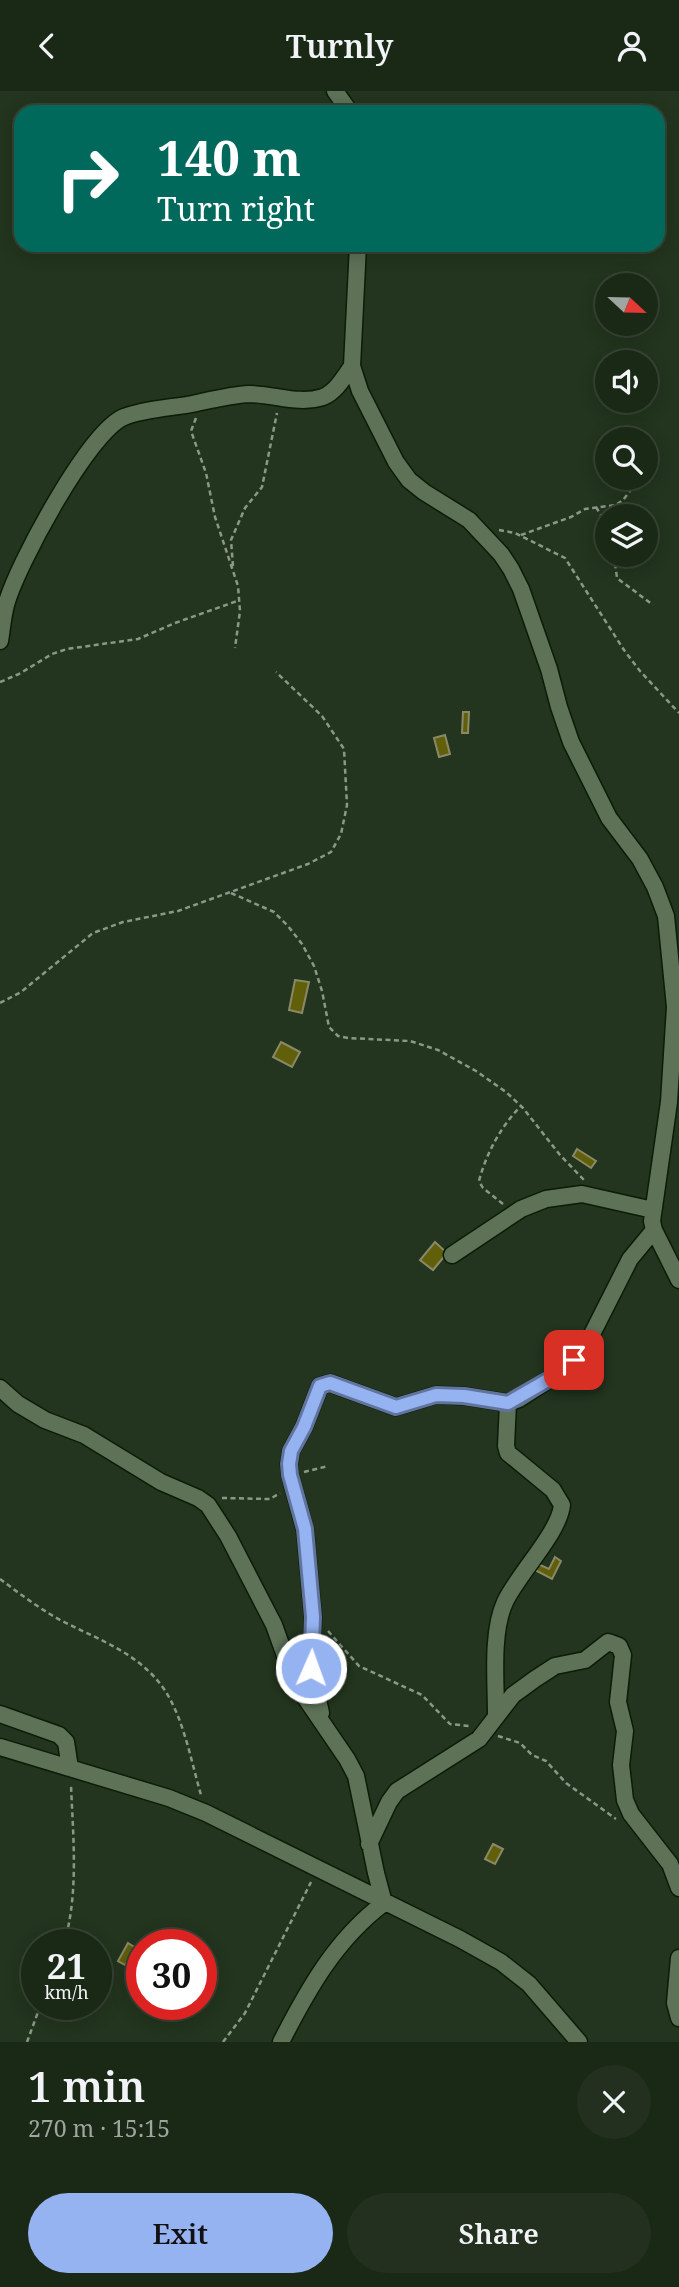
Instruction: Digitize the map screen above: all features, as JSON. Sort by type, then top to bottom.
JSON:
[{"type":"street","points":[[358,252],[352,366],[360,391],[397,462],[409,479],[424,492],[469,520],[512,569],[549,669],[571,742],[609,818],[640,859],[666,916],[677,1006],[669,1102],[653,1210],[654,1230],[679,1280]]},
{"type":"street","points":[[0,642],[6,605],[19,569],[46,517],[76,469],[122,417],[222,397],[251,394],[306,400],[325,396],[333,391],[352,366]]},
{"type":"street","points":[[452,1255],[514,1213],[545,1199],[582,1194],[653,1210]]},
{"type":"street","points":[[328,1732],[317,1702],[311,1668],[313,1617],[305,1529],[290,1475],[291,1451],[304,1427],[316,1391],[326,1383],[396,1407],[436,1395],[508,1403],[553,1377],[574,1360],[587,1344],[630,1259],[654,1230]]},
{"type":"street","points":[[0,1388],[18,1405],[44,1420],[83,1435],[161,1482],[208,1505],[228,1536],[274,1625],[293,1676],[356,1776],[384,1903]]},
{"type":"street","points":[[496,1715],[498,1639],[504,1606],[556,1526],[562,1505],[553,1490],[506,1450],[508,1403]]},
{"type":"street","points":[[369,1844],[388,1802],[397,1791],[472,1743],[485,1732],[513,1695],[555,1666],[584,1660],[608,1642],[619,1646],[623,1655],[618,1702],[626,1741],[621,1776],[625,1800],[631,1814],[670,1864],[679,1888]]},
{"type":"street","points":[[0,1714],[59,1735],[66,1742],[70,1768]]},
{"type":"street","points":[[0,1747],[169,1798],[460,1939],[501,1962],[528,1983],[579,2042]]},
{"type":"street","points":[[281,2042],[319,1972],[365,1918],[384,1903]]},
{"type":"street","points":[[679,1958],[675,2003],[679,2018]]},
{"type":"path","points":[[233,570],[234,557],[230,544],[233,533],[245,508],[262,487],[280,399]]},
{"type":"path","points":[[199,414],[191,431],[240,600],[235,648]]},
{"type":"path","points":[[617,504],[631,490]]},
{"type":"path","points":[[521,535],[595,507]]},
{"type":"path","points":[[478,530],[504,530],[521,535],[556,552],[571,564],[624,650],[679,713]]},
{"type":"path","points":[[616,567],[617,578],[653,605]]},
{"type":"path","points":[[0,682],[52,654],[67,649],[138,639],[240,600]]},
{"type":"path","points":[[0,1003],[21,992],[93,933],[123,922],[178,911],[308,864],[331,852],[341,834],[347,805],[344,749],[323,716],[276,672]]},
{"type":"path","points":[[230,892],[274,912],[302,944],[314,966],[329,1027],[338,1036],[410,1041],[438,1050],[476,1071],[521,1106],[587,1184]]},
{"type":"path","points":[[514,1213],[483,1188],[479,1181],[483,1165],[504,1126],[521,1106]]},
{"type":"path","points":[[198,1498],[270,1499],[280,1494],[290,1475],[328,1466]]},
{"type":"path","points":[[0,1579],[61,1620],[119,1648],[139,1663],[163,1689],[180,1724],[206,1814]]},
{"type":"path","points":[[313,1617],[359,1666],[422,1695],[450,1724],[472,1727],[520,1744],[532,1755],[546,1761],[566,1783],[598,1808],[613,1818],[642,1829]]},
{"type":"path","points":[[69,1929],[73,1887],[70,1768]]},
{"type":"path","points":[[223,2042],[245,2013],[317,1869]]},
{"type":"path","points":[[27,2042],[35,2020]]},
{"type":"building","points":[[463,712],[469,712],[468,733],[462,733]]},
{"type":"building","points":[[445,735],[450,754],[439,757],[434,738]]},
{"type":"building","points":[[295,980],[309,982],[302,1013],[289,1010]]},
{"type":"building","points":[[281,1042],[300,1052],[292,1067],[273,1057]]},
{"type":"building","points":[[577,1149],[596,1161],[591,1168],[573,1156]]},
{"type":"building","points":[[435,1242],[447,1253],[433,1270],[420,1260]]},
{"type":"building","points":[[555,1557],[561,1561],[552,1579],[535,1570],[538,1564],[549,1569]]},
{"type":"building","points":[[493,1844],[503,1849],[495,1864],[485,1859]]},
{"type":"building","points":[[126,1947],[126,1963],[118,1961]]},
{"type":"route","points":[[311,1668],[313,1617],[305,1529],[289,1464],[291,1451],[320,1386],[330,1383],[396,1407],[436,1395],[508,1403],[553,1377],[574,1360]]}]
